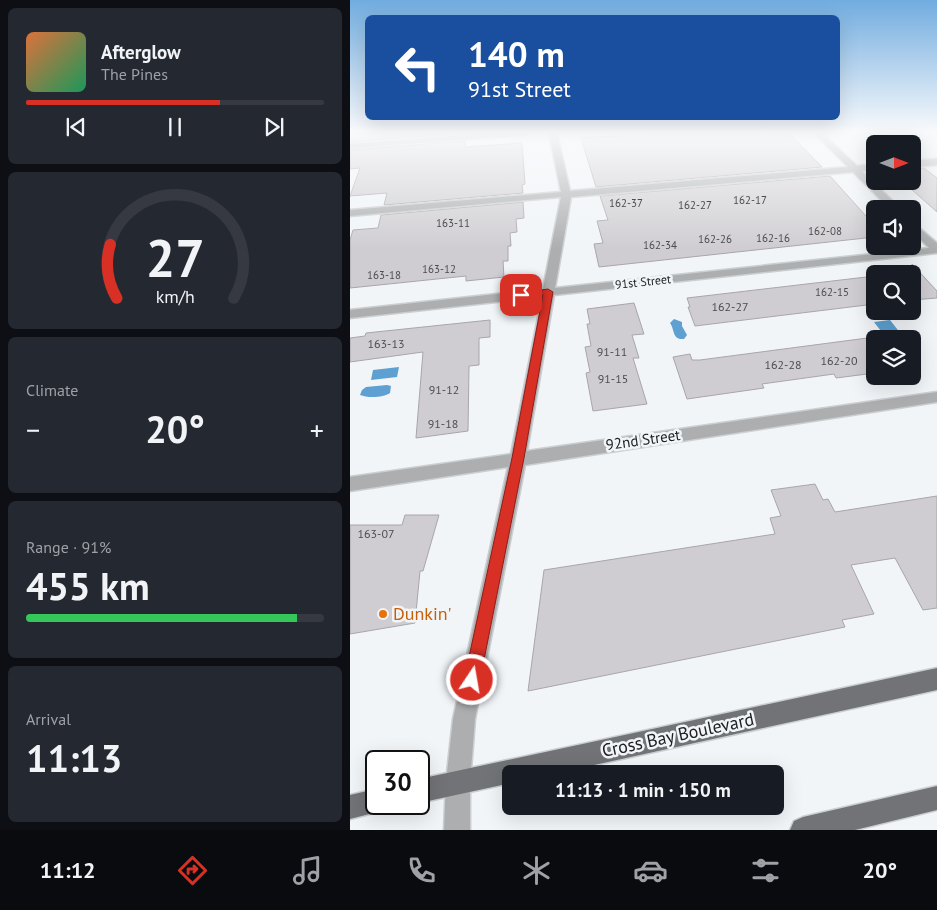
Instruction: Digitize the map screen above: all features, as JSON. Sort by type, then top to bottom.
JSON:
[{"type":"main road","name":"Cross Bay Boulevard","points":[[430,788],[937,679]]},
{"type":"main road","points":[[803,830],[937,798]]},
{"type":"main road","points":[[350,807],[365,804]]},
{"type":"street","points":[[457,830],[458,782],[464,719],[518,458],[566,194],[561,172]]},
{"type":"street","points":[[350,213],[823,172]]},
{"type":"street","points":[[858,172],[887,200]]},
{"type":"street","points":[[921,234],[937,249]]},
{"type":"street","name":"91st Street","points":[[350,314],[937,249]]},
{"type":"street","name":"92nd Street","points":[[350,484],[937,397]]},
{"type":"water","points":[[674,319],[682,322],[687,335],[684,339],[677,338],[674,334],[670,323]]},
{"type":"water","points":[[890,320],[898,330],[880,330],[874,322]]},
{"type":"water","points":[[399,367],[397,377],[371,380],[373,370]]},
{"type":"water","points":[[391,386],[390,393],[387,395],[367,397],[360,395],[366,387]]},
{"type":"building","points":[[359,172],[524,172],[525,184],[522,185],[523,193],[384,205],[387,193],[350,196]]},
{"type":"building","points":[[591,172],[769,172],[596,187]]},
{"type":"building","points":[[921,172],[929,172],[937,178],[937,212],[912,190],[921,190]]},
{"type":"building","points":[[830,176],[866,216],[866,238],[599,267],[594,244],[603,243],[597,221],[608,220],[600,196]]},
{"type":"building","points":[[523,202],[524,218],[516,219],[517,232],[510,233],[511,246],[508,246],[508,261],[503,261],[504,277],[466,281],[466,276],[350,288],[350,240],[353,230],[378,228],[381,215]]},
{"type":"building","points":[[921,274],[937,291],[937,298],[921,299]]},
{"type":"building","points":[[866,277],[866,305],[695,326],[688,307],[690,307],[687,298]]},
{"type":"building","points":[[634,303],[644,334],[632,335],[639,358],[633,358],[647,404],[593,411],[586,373],[590,372],[585,347],[591,346],[587,324],[590,324],[587,309]]},
{"type":"building","points":[[490,320],[490,337],[479,338],[479,365],[469,366],[468,431],[416,438],[423,352],[350,362],[350,338],[365,336],[366,333]]},
{"type":"building","points":[[866,338],[866,374],[836,378],[834,374],[762,384],[764,388],[687,399],[673,357],[690,354],[692,360]]},
{"type":"building","points":[[815,484],[823,500],[828,499],[835,512],[937,496],[937,608],[923,610],[895,558],[851,565],[874,614],[842,620],[845,627],[528,691],[544,570],[775,534],[770,518],[781,516],[771,490]]},
{"type":"building","points":[[405,515],[439,515],[423,571],[420,571],[415,623],[350,634],[350,525],[402,525]]},
{"type":"place","name":"Dunkin'","points":[[383,614]]},
{"type":"route","points":[[472,680],[518,458],[548,292],[521,295]]}]
